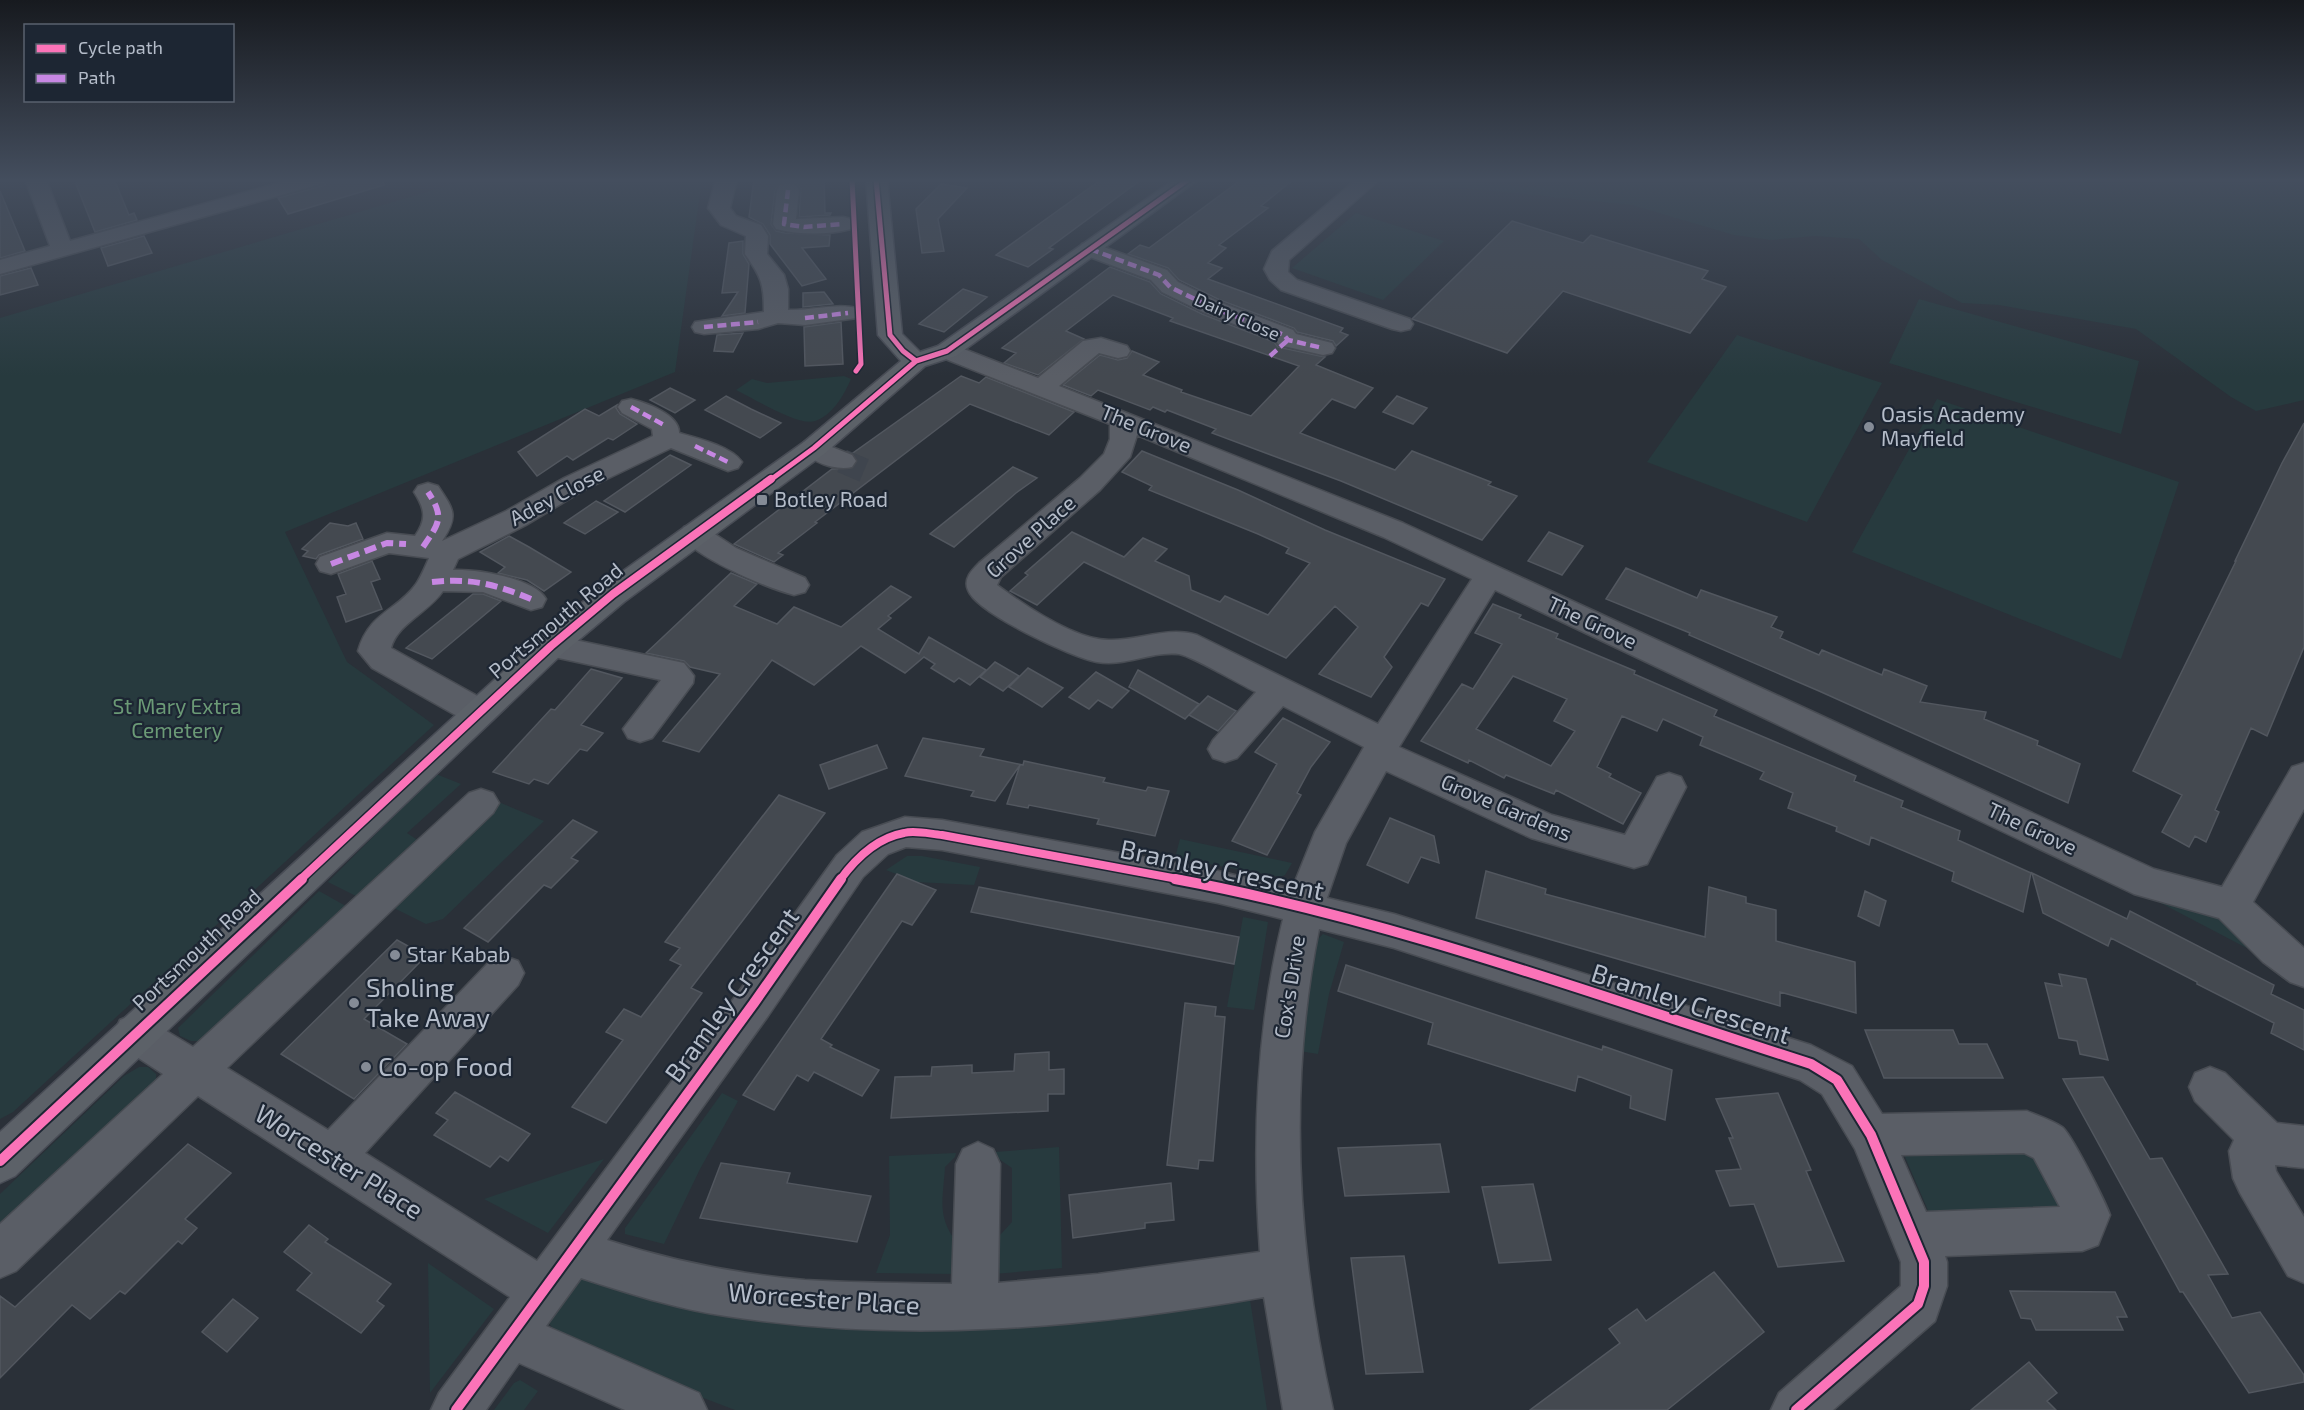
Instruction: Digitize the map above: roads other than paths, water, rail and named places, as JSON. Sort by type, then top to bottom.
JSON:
[{"type":"main road","points":[[882,245],[890,335],[903,351],[916,361]]},
{"type":"main road","name":"Portsmouth Road","points":[[0,1161],[478,712],[601,603],[814,448],[916,361],[947,351],[1096,245]]},
{"type":"street","points":[[60,245],[62,249]]},
{"type":"street","points":[[0,267],[77,245]]},
{"type":"street","points":[[756,245],[756,254],[772,275],[776,289],[767,319]]},
{"type":"street","points":[[1293,245],[1280,256],[1275,263],[1274,270],[1288,285],[1401,324]]},
{"type":"street","name":"Dairy Close","points":[[1090,249],[1159,275],[1170,287],[1211,307],[1284,334],[1279,348],[1304,342],[1323,348]]},
{"type":"street","points":[[704,327],[767,319],[805,318],[848,313]]},
{"type":"street","points":[[1041,388],[1092,346],[1101,345],[1118,351]]},
{"type":"street","name":"The Grove","points":[[947,351],[1384,526],[2147,883],[2231,905],[2277,950],[2304,970]]},
{"type":"street","points":[[630,407],[667,432],[728,462]]},
{"type":"street","name":"Grove Place","points":[[1124,420],[1124,439],[1116,457],[1090,484],[990,570],[982,579],[982,589],[994,599],[1045,628],[1078,646],[1094,651],[1109,652],[1167,641],[1186,643],[1279,689],[1380,747]]},
{"type":"street","name":"Adey Close","points":[[426,548],[516,518],[667,432]]},
{"type":"street","points":[[814,448],[842,461]]},
{"type":"street","points":[[426,548],[441,517],[441,510],[428,492]]},
{"type":"street","points":[[694,534],[726,555],[794,585]]},
{"type":"street","points":[[331,564],[387,543],[426,548],[441,561],[429,589],[413,606],[380,632],[375,641],[374,651],[383,660],[478,712]]},
{"type":"street","name":"Cox's Drive","points":[[1308,1410],[1283,1271],[1277,1183],[1279,1062],[1296,945],[1304,908],[1325,849],[1380,747],[1490,575]]},
{"type":"street","points":[[432,582],[471,579],[492,583],[531,599]]},
{"type":"street","points":[[551,645],[673,671],[678,676],[677,683],[640,729]]},
{"type":"street","points":[[1225,749],[1279,689]]},
{"type":"street","name":"Grove Gardens","points":[[1380,747],[1544,828],[1634,854],[1669,787]]},
{"type":"street","points":[[2231,905],[2304,777]]},
{"type":"street","points":[[0,1255],[481,803]]},
{"type":"street","name":"Bramley Crescent","points":[[456,1410],[850,866],[875,843],[905,832],[942,835],[1218,887],[1394,931],[1810,1064],[1837,1080],[1870,1135],[1914,1235],[1924,1262],[1924,1286],[1918,1304],[1796,1410]]},
{"type":"street","points":[[332,1157],[504,972]]},
{"type":"street","name":"Worcester Place","points":[[134,1033],[543,1292]]},
{"type":"street","points":[[2210,1087],[2285,1145]]},
{"type":"street","points":[[1870,1135],[2027,1132],[2049,1143],[2088,1215],[2082,1229],[1914,1235]]},
{"type":"street","points":[[2285,1145],[2251,1151],[2254,1178],[2304,1260]]},
{"type":"street","points":[[974,1308],[978,1164]]},
{"type":"street","name":"Worcester Place","points":[[572,1252],[657,1279],[724,1293],[805,1303],[974,1308],[1109,1296],[1220,1282],[1283,1271]]},
{"type":"street","points":[[510,1335],[682,1410]]},
{"type":"tunnel","points":[[842,461],[875,475]]},
{"type":"place","name":"Oasis Academy Mayfield","points":[[1869,427]]},
{"type":"place","name":"Botley Road","points":[[762,500]]},
{"type":"place","name":"Star Kabab","points":[[395,955]]},
{"type":"place","name":"Sholing Take Away","points":[[354,1003]]},
{"type":"place","name":"Co-op Food","points":[[366,1067]]},
{"type":"park label","name":"St Mary Extra Cemetery","points":[[177,719]]}]
